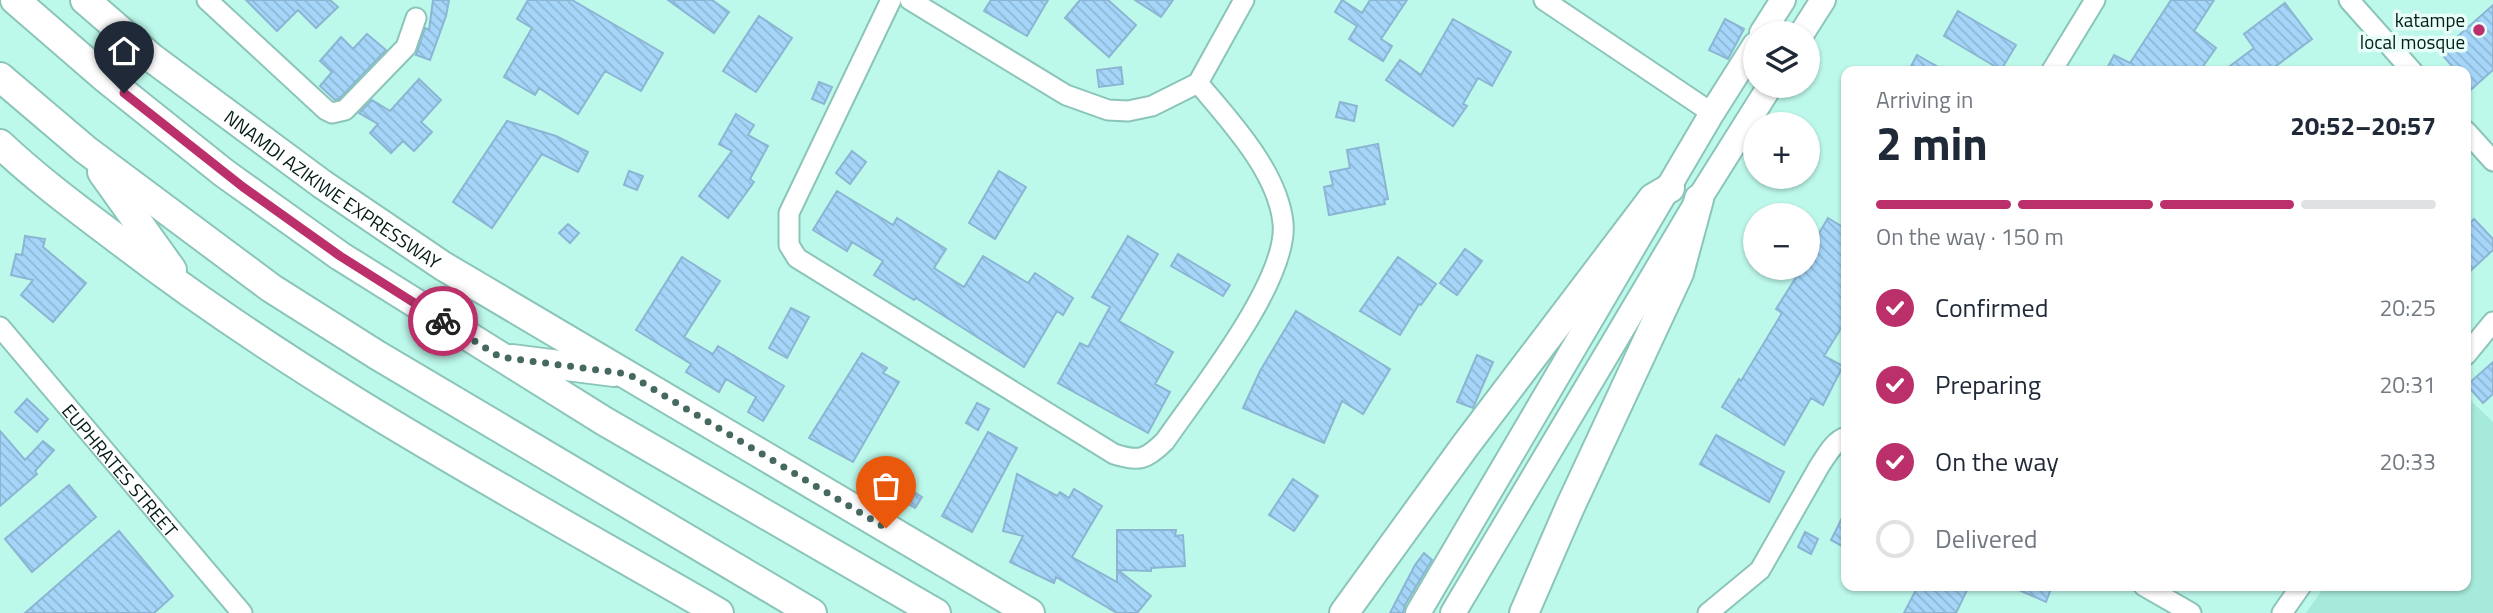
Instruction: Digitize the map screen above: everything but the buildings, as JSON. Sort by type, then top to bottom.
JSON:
[{"type":"highway","points":[[15,0],[104,77],[224,173],[340,256],[604,421],[936,613]]},
{"type":"highway","name":"NNAMDI AZIKIWE EXPRESSWAY","points":[[85,0],[152,58],[322,184],[443,266],[1030,613]]},
{"type":"highway","points":[[0,77],[86,150],[271,288],[377,355],[812,613]]},
{"type":"highway","points":[[0,144],[189,294],[315,378],[719,613]]},
{"type":"highway","points":[[86,150],[189,294]]},
{"type":"highway","points":[[1344,613],[1473,435],[1653,198],[1670,188]]},
{"type":"highway","points":[[1524,613],[1570,507],[1679,273],[1699,199]]},
{"type":"highway","points":[[500,357],[628,374]]},
{"type":"main road","points":[[1770,21],[1783,0]]},
{"type":"main road","points":[[1810,21],[1823,0]]},
{"type":"main road","points":[[1418,613],[1743,64]]},
{"type":"main road","points":[[1452,613],[1699,199],[1762,98]]},
{"type":"street","points":[[208,0],[331,113],[345,110],[407,47],[416,18]]},
{"type":"street","points":[[891,0],[789,213],[789,245],[797,258],[1114,454],[1128,458],[1142,459],[1165,442],[1246,324],[1273,274],[1282,249],[1283,223],[1271,186],[1250,145],[1198,83]]},
{"type":"street","points":[[911,0],[1066,95],[1108,110],[1128,111],[1152,106],[1198,83],[1244,0]]},
{"type":"street","points":[[1544,0],[1712,113]]},
{"type":"street","points":[[2055,66],[2095,0]]},
{"type":"street","points":[[2350,0],[2408,66]]},
{"type":"street","points":[[2471,137],[2493,161]]},
{"type":"street","points":[[2471,342],[2493,322]]},
{"type":"street","name":"EUPHRATES STREET","points":[[0,327],[242,613]]},
{"type":"street","points":[[1708,613],[1760,570],[1820,465],[1841,439]]},
{"type":"street","points":[[2153,591],[2191,613]]},
{"type":"street","points":[[2282,613],[2297,591]]},
{"type":"shaded area","points":[[2471,401],[2493,422],[2493,613],[2306,613],[2321,591],[2471,591]]},
{"type":"way so far","points":[[443,321],[500,357],[628,374],[886,528]]},
{"type":"place","name":"katampe local mosque","points":[[2479,30]]},
{"type":"route","points":[[124,93],[243,187],[340,256],[443,321]]}]
